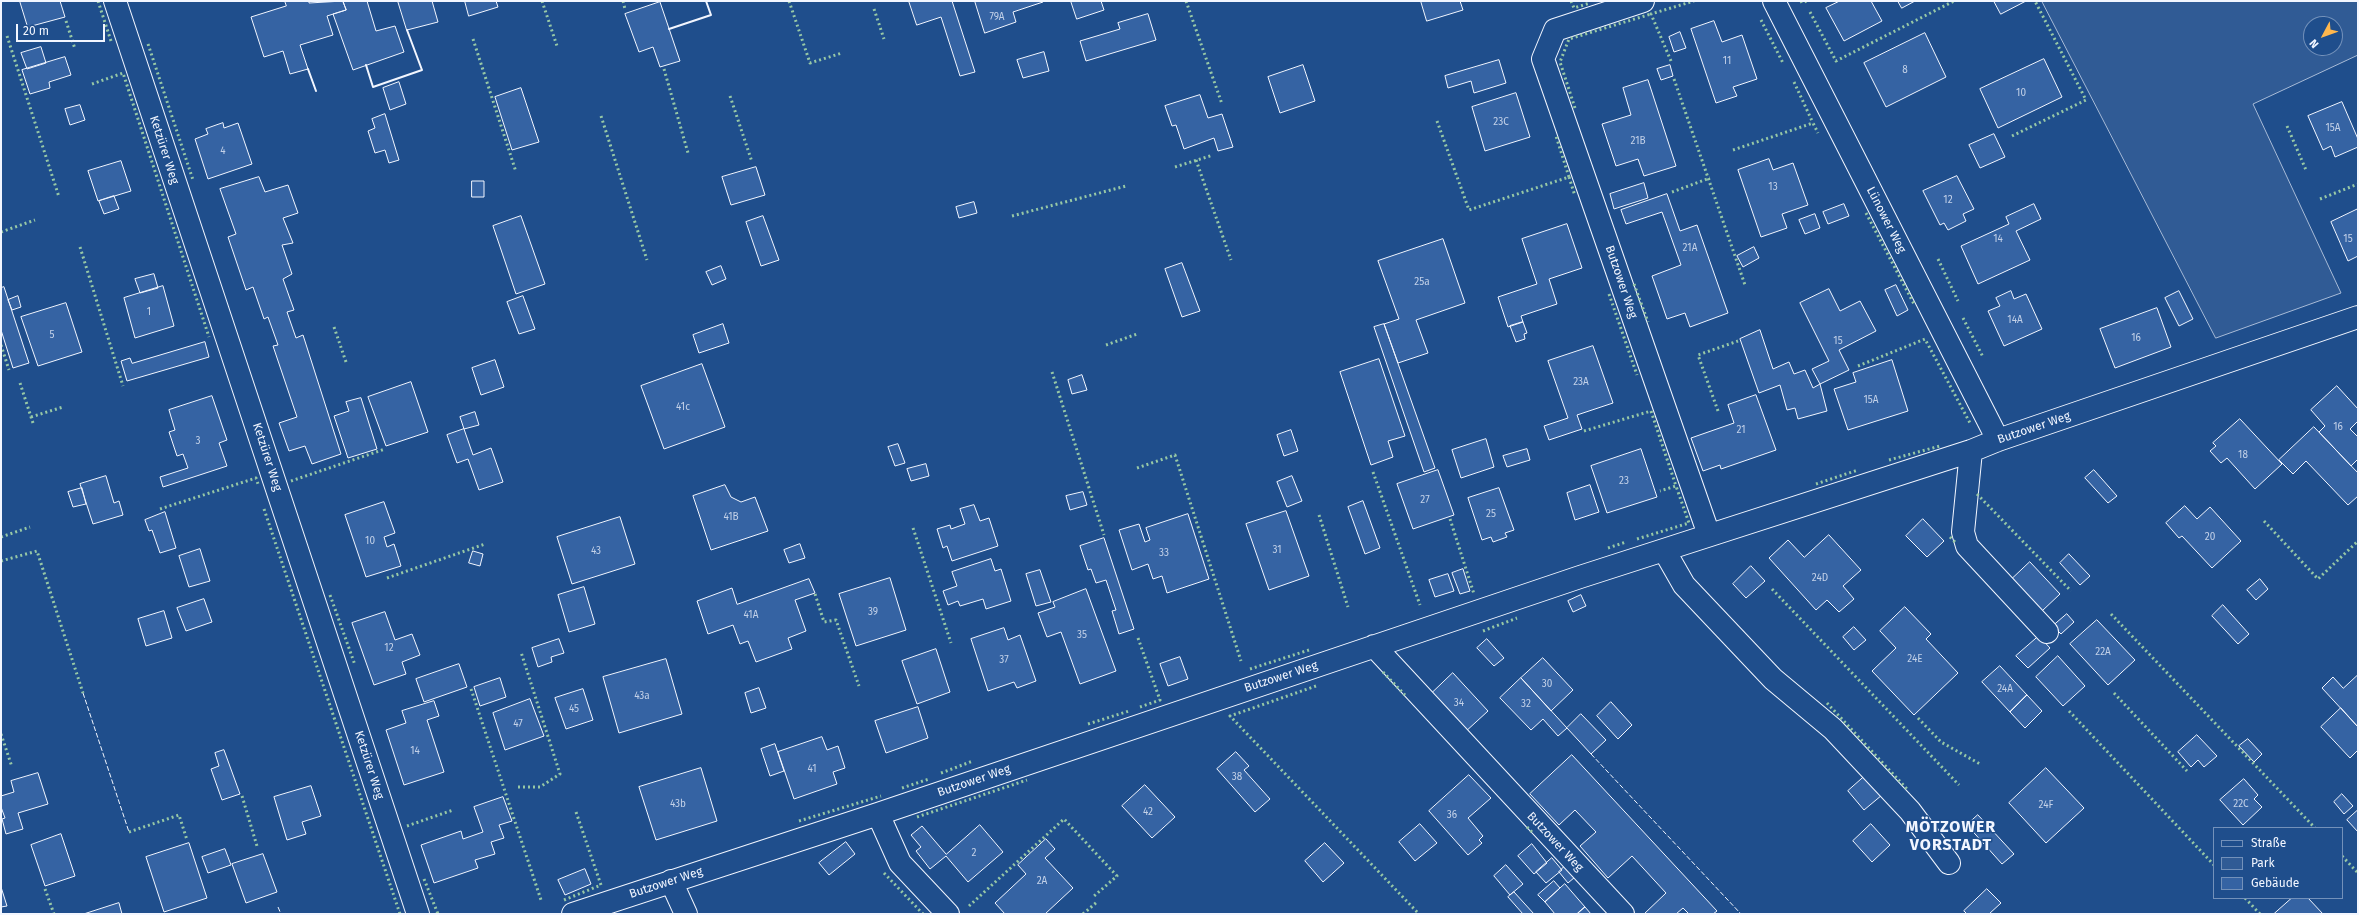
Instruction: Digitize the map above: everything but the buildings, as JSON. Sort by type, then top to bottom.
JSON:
[{"type":"street","name":"Ketzürer Weg","points":[[115,1],[418,914]]},
{"type":"street","name":"Butzower Weg","points":[[1643,1],[1555,30],[1543,59],[1709,535]]},
{"type":"street","name":"Lünower Weg","points":[[1774,1],[1998,440]]},
{"type":"street","name":"Butzower Weg","points":[[573,914],[878,814],[1374,646],[1709,535],[1971,451],[1998,440],[2358,317]]},
{"type":"street","points":[[1971,451],[1963,532],[1967,546],[2047,632]]},
{"type":"street","points":[[1664,550],[1684,585],[1773,679],[1833,729],[1910,811],[1948,863]]},
{"type":"street","name":"Butzower Weg","points":[[1374,646],[1623,914]]},
{"type":"street","points":[[878,814],[900,864],[948,914]]},
{"type":"street","points":[[671,881],[686,914]]},
{"type":"green space","points":[[2042,1],[2358,1],[2358,55],[2253,104],[2341,293],[2216,338]]},
{"type":"hedge","points":[[98,1],[111,41]]},
{"type":"hedge","points":[[542,1],[557,46]]},
{"type":"hedge","points":[[623,1],[625,9]]},
{"type":"hedge","points":[[789,1],[810,63],[842,53]]},
{"type":"hedge","points":[[1186,1],[1222,104]]},
{"type":"hedge","points":[[1571,1],[1574,8],[1590,3]]},
{"type":"hedge","points":[[1671,61],[1651,14],[1694,1]]},
{"type":"hedge","points":[[1801,1],[1802,3],[1807,1]]},
{"type":"hedge","points":[[1810,12],[1836,61],[1954,1]]},
{"type":"hedge","points":[[2012,136],[2086,100],[2035,1]]},
{"type":"hedge","points":[[874,9],[884,39]]},
{"type":"hedge","points":[[1575,108],[1560,62],[1569,39],[1651,14]]},
{"type":"hedge","points":[[1761,20],[1783,63]]},
{"type":"hedge","points":[[66,21],[75,49]]},
{"type":"hedge","points":[[7,36],[59,197]]},
{"type":"hedge","points":[[473,39],[516,172]]},
{"type":"hedge","points":[[148,44],[193,180]]},
{"type":"hedge","points":[[664,69],[688,153]]},
{"type":"hedge","points":[[92,84],[123,73],[209,337]]},
{"type":"hedge","points":[[1674,79],[1745,285]]},
{"type":"hedge","points":[[1794,82],[1813,123]]},
{"type":"hedge","points":[[730,96],[752,162]]},
{"type":"hedge","points":[[601,116],[647,260]]},
{"type":"hedge","points":[[1437,121],[1469,210],[1569,177],[1556,136]]},
{"type":"hedge","points":[[1733,150],[1813,123],[1818,133]]},
{"type":"hedge","points":[[2287,126],[2306,170]]},
{"type":"hedge","points":[[1175,167],[1213,155]]},
{"type":"hedge","points":[[1196,160],[1231,260]]},
{"type":"hedge","points":[[1569,177],[1575,196]]},
{"type":"hedge","points":[[1672,192],[1710,178]]},
{"type":"hedge","points":[[2320,199],[2358,184]]},
{"type":"hedge","points":[[1012,216],[1126,186]]},
{"type":"hedge","points":[[1866,213],[1914,304]]},
{"type":"hedge","points":[[1,232],[35,220]]},
{"type":"hedge","points":[[80,247],[123,386]]},
{"type":"hedge","points":[[1938,259],[1958,301]]},
{"type":"hedge","points":[[1634,284],[1648,322]]},
{"type":"hedge","points":[[1609,294],[1637,375]]},
{"type":"hedge","points":[[1963,318],[1983,357]]},
{"type":"hedge","points":[[334,327],[346,362]]},
{"type":"hedge","points":[[1106,345],[1137,334]]},
{"type":"hedge","points":[[1858,366],[1925,339],[1970,423]]},
{"type":"hedge","points":[[1718,411],[1698,355],[1738,341]]},
{"type":"hedge","points":[[1,345],[9,370]]},
{"type":"hedge","points":[[1052,372],[1104,535]]},
{"type":"hedge","points":[[20,383],[33,423]]},
{"type":"hedge","points":[[31,417],[63,407]]},
{"type":"hedge","points":[[1584,431],[1651,411],[1676,486],[1660,491]]},
{"type":"hedge","points":[[1889,460],[1940,446]]},
{"type":"hedge","points":[[291,481],[385,449]]},
{"type":"hedge","points":[[1137,468],[1175,455],[1241,661]]},
{"type":"hedge","points":[[1816,484],[1858,470]]},
{"type":"hedge","points":[[1373,472],[1420,605]]},
{"type":"hedge","points":[[160,509],[256,478],[258,484]]},
{"type":"hedge","points":[[1637,539],[1689,523],[1676,486]]},
{"type":"hedge","points":[[1977,494],[2071,591]]},
{"type":"hedge","points":[[264,509],[400,914]]},
{"type":"hedge","points":[[1319,515],[1348,607]]},
{"type":"hedge","points":[[1450,519],[1474,594]]},
{"type":"hedge","points":[[2264,521],[2318,579],[2358,541]]},
{"type":"hedge","points":[[1,537],[30,527]]},
{"type":"hedge","points":[[913,528],[951,643]]},
{"type":"hedge","points":[[1950,537],[1957,544]]},
{"type":"hedge","points":[[1608,548],[1626,542]]},
{"type":"hedge","points":[[387,578],[485,544]]},
{"type":"hedge","points":[[1,561],[37,551],[83,693]]},
{"type":"hedge","points":[[1772,589],[1959,785]]},
{"type":"hedge","points":[[815,594],[824,622],[836,620],[859,686]]},
{"type":"hedge","points":[[330,595],[355,665]]},
{"type":"hedge","points":[[2111,614],[2314,827]]},
{"type":"hedge","points":[[1483,631],[1517,618]]},
{"type":"hedge","points":[[1138,638],[1160,700],[1140,707]]},
{"type":"hedge","points":[[1250,669],[1309,650]]},
{"type":"hedge","points":[[518,787],[540,787],[560,774],[521,652]]},
{"type":"hedge","points":[[1383,672],[1405,695]]},
{"type":"hedge","points":[[1316,686],[1230,716],[1419,914]]},
{"type":"hedge","points":[[471,689],[541,900]]},
{"type":"hedge","points":[[2114,693],[2187,771]]},
{"type":"hedge","points":[[1827,703],[1907,789]]},
{"type":"hedge","points":[[1088,724],[1129,711]]},
{"type":"hedge","points":[[2069,711],[2213,864]]},
{"type":"hedge","points":[[1918,718],[1941,742],[1980,764]]},
{"type":"hedge","points":[[1,734],[12,767]]},
{"type":"hedge","points":[[941,773],[973,761]]},
{"type":"hedge","points":[[902,788],[929,779]]},
{"type":"hedge","points":[[917,817],[1027,780]]},
{"type":"hedge","points":[[242,796],[257,846]]},
{"type":"hedge","points":[[799,821],[881,796]]},
{"type":"hedge","points":[[407,826],[453,810]]},
{"type":"hedge","points":[[564,900],[601,885],[576,812]]},
{"type":"hedge","points":[[129,832],[179,815],[187,840]]},
{"type":"hedge","points":[[969,906],[1064,819],[1117,876],[1093,897]]},
{"type":"hedge","points":[[1527,827],[1532,832]]},
{"type":"hedge","points":[[2343,857],[2358,873]]},
{"type":"hedge","points":[[884,873],[923,914]]},
{"type":"hedge","points":[[424,879],[438,914]]},
{"type":"hedge","points":[[45,889],[54,914]]},
{"type":"hedge","points":[[2246,899],[2260,914]]},
{"type":"hedge","points":[[1083,914],[1097,902]]},
{"type":"fence","points":[[83,693],[129,832]]},
{"type":"fence","points":[[1591,754],[1741,914]]},
{"type":"fence","points":[[278,907],[281,914]]},
{"type":"wall","points":[[669,29],[711,15],[706,1]]},
{"type":"wall","points":[[366,65],[373,87],[422,70],[407,30]]},
{"type":"wall","points":[[308,69],[316,91]]},
{"type":"district","name":"MÖTZOWER VORSTADT","points":[[1951,837]]}]
